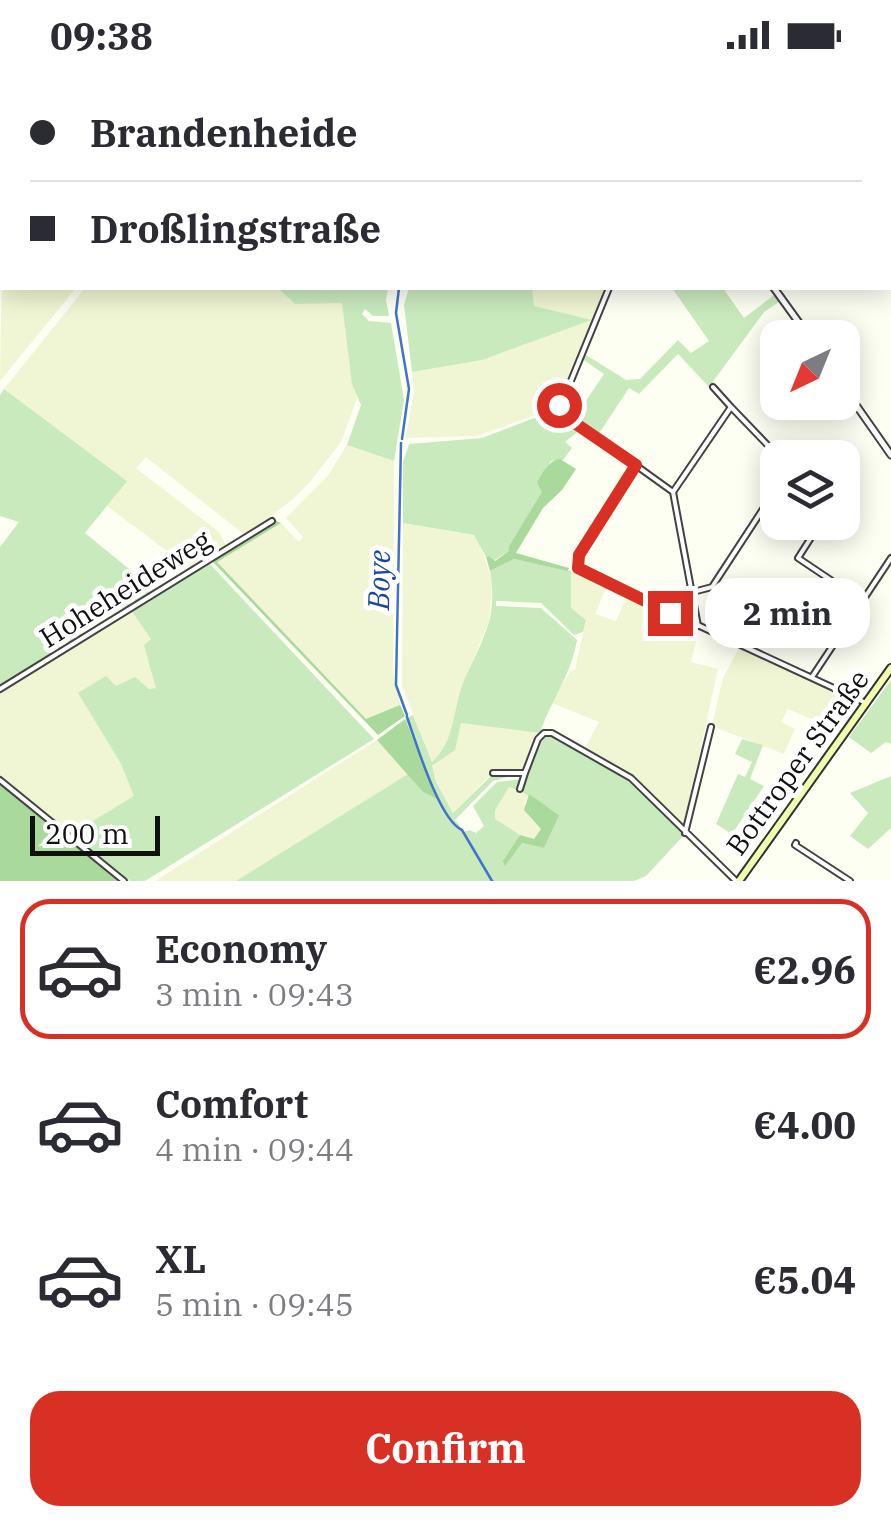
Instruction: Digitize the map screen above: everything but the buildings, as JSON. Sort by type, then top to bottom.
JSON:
[{"type":"main road","name":"Bottroper Straße","points":[[737,881],[891,668]]},
{"type":"street","points":[[608,290],[559,410],[674,492],[698,626]]},
{"type":"street","points":[[775,290],[797,320]]},
{"type":"street","points":[[714,387],[763,440]]},
{"type":"street","points":[[674,492],[731,407]]},
{"type":"street","points":[[860,411],[891,455]]},
{"type":"street","points":[[636,465],[579,555],[577,564],[584,573],[866,703]]},
{"type":"street","points":[[693,592],[712,587],[760,514]]},
{"type":"street","name":"Hoheheideweg","points":[[0,689],[272,520]]},
{"type":"street","points":[[810,540],[798,558],[862,601]]},
{"type":"street","points":[[812,677],[891,558]]},
{"type":"street","points":[[684,833],[710,727]]},
{"type":"street","points":[[520,789],[538,739],[544,733],[552,733],[618,768],[737,881]]},
{"type":"street","points":[[493,772],[525,773]]},
{"type":"street","points":[[0,780],[124,881]]},
{"type":"street","points":[[796,843],[795,846],[850,881]]},
{"type":"green space","points":[[2,290],[74,290],[0,381]]},
{"type":"green space","points":[[83,290],[280,290],[296,304],[342,302],[357,398],[341,442],[310,482],[245,535],[146,457],[136,468],[219,532],[227,547],[191,569],[107,506],[126,480],[4,389]]},
{"type":"green space","points":[[280,290],[388,290],[389,316],[373,316],[365,309],[362,314],[369,321],[391,323],[404,400],[394,461],[347,445],[361,405],[352,384],[342,303],[295,304]]},
{"type":"green space","points":[[408,290],[532,290],[534,306],[592,320],[482,360],[412,372],[404,305]]},
{"type":"green space","points":[[532,290],[605,290],[554,408],[477,436],[406,438],[414,390],[412,372],[482,360],[590,321],[533,306]]},
{"type":"green space","points":[[673,290],[724,290],[744,318],[774,295],[779,302],[764,312],[709,387],[678,354],[639,394],[629,388],[598,435],[573,420],[604,374],[581,358],[583,353],[626,380],[640,379],[678,340],[691,353],[709,341]]},
{"type":"green space","points":[[4,389],[127,481],[85,533],[156,591],[124,610],[112,599],[99,597],[70,616],[83,636],[0,688],[0,547],[19,522],[0,516],[0,395]]},
{"type":"green space","points":[[550,412],[580,430],[565,442],[572,448],[563,460],[551,461],[537,483],[543,492],[509,551],[493,561],[486,557],[474,535],[403,523],[403,462],[409,444],[482,438]]},
{"type":"green space","points":[[347,445],[394,461],[393,669],[400,705],[367,720],[217,562],[281,523],[299,542],[303,537],[286,518],[327,477]]},
{"type":"green space","points":[[560,459],[576,469],[543,508],[516,553],[569,568],[568,571],[514,559],[490,571],[486,557],[495,561],[509,551],[542,492],[537,483],[541,475],[549,464]]},
{"type":"green space","points":[[274,520],[281,523],[217,562],[366,719],[400,705],[405,716],[378,735],[212,561]]},
{"type":"green space","points":[[403,523],[477,536],[492,580],[489,621],[462,687],[452,729],[440,755],[432,762],[402,686]]},
{"type":"green space","points":[[514,559],[571,571],[571,608],[586,620],[583,632],[574,635],[541,603],[496,601],[496,606],[541,608],[577,640],[570,666],[540,733],[461,723],[455,750],[432,766],[453,813],[494,773],[518,774],[493,781],[455,820],[464,832],[476,833],[484,826],[473,806],[497,782],[522,779],[518,790],[509,787],[495,810],[495,819],[520,835],[505,865],[522,843],[544,848],[558,814],[521,791],[539,742],[548,734],[618,770],[684,835],[646,876],[634,881],[236,881],[408,774],[423,792],[435,798],[405,719],[413,715],[432,762],[445,745],[463,683],[490,618],[490,571]]},
{"type":"green space","points":[[209,563],[374,739],[145,881],[131,881],[70,835],[134,796],[121,764],[78,693],[106,676],[116,686],[135,677],[149,689],[156,688],[144,645],[151,639],[131,610]]},
{"type":"green space","points":[[571,571],[607,586],[595,614],[616,621],[627,597],[699,630],[691,662],[718,669],[683,827],[625,772],[585,748],[599,722],[552,703],[571,670],[575,670],[586,620],[571,608]]},
{"type":"green space","points":[[100,597],[112,599],[126,614],[131,610],[151,638],[145,645],[157,688],[142,684],[78,693],[121,764],[135,797],[70,835],[0,778],[0,692],[53,659],[82,635],[69,617]]},
{"type":"green space","points":[[739,648],[856,700],[858,703],[841,732],[788,709],[781,722],[795,729],[784,754],[712,726],[723,678]]},
{"type":"green space","points":[[891,680],[891,744],[886,742],[871,753],[849,737]]},
{"type":"green space","points":[[405,719],[437,799],[423,792],[377,740]]},
{"type":"green space","points":[[460,723],[540,733],[523,771],[494,771],[453,813],[432,767],[451,751]]},
{"type":"green space","points":[[742,739],[763,745],[750,779],[764,786],[732,834],[716,824],[738,774],[745,777],[752,762],[735,754]]},
{"type":"green space","points":[[377,740],[408,774],[236,881],[155,881]]},
{"type":"green space","points":[[891,776],[891,828],[868,849],[850,836],[868,813],[850,793]]},
{"type":"green space","points":[[0,782],[122,881],[0,881]]},
{"type":"green space","points":[[509,786],[529,794],[524,803],[528,814],[542,828],[534,839],[528,840],[494,819]]},
{"type":"green space","points":[[529,794],[559,815],[544,848],[522,843],[505,866],[503,861],[520,835],[534,839],[541,829],[524,810]]},
{"type":"waterway","name":"Boye","points":[[399,290],[396,313],[409,389],[402,439]]},
{"type":"waterway","name":"Boye","points":[[401,443],[396,685],[407,715]]},
{"type":"waterway","name":"Boye","points":[[407,717],[445,812],[462,830],[492,881]]},
{"type":"route","points":[[559,405],[566,417],[636,465],[579,555],[578,568],[670,613]]}]
